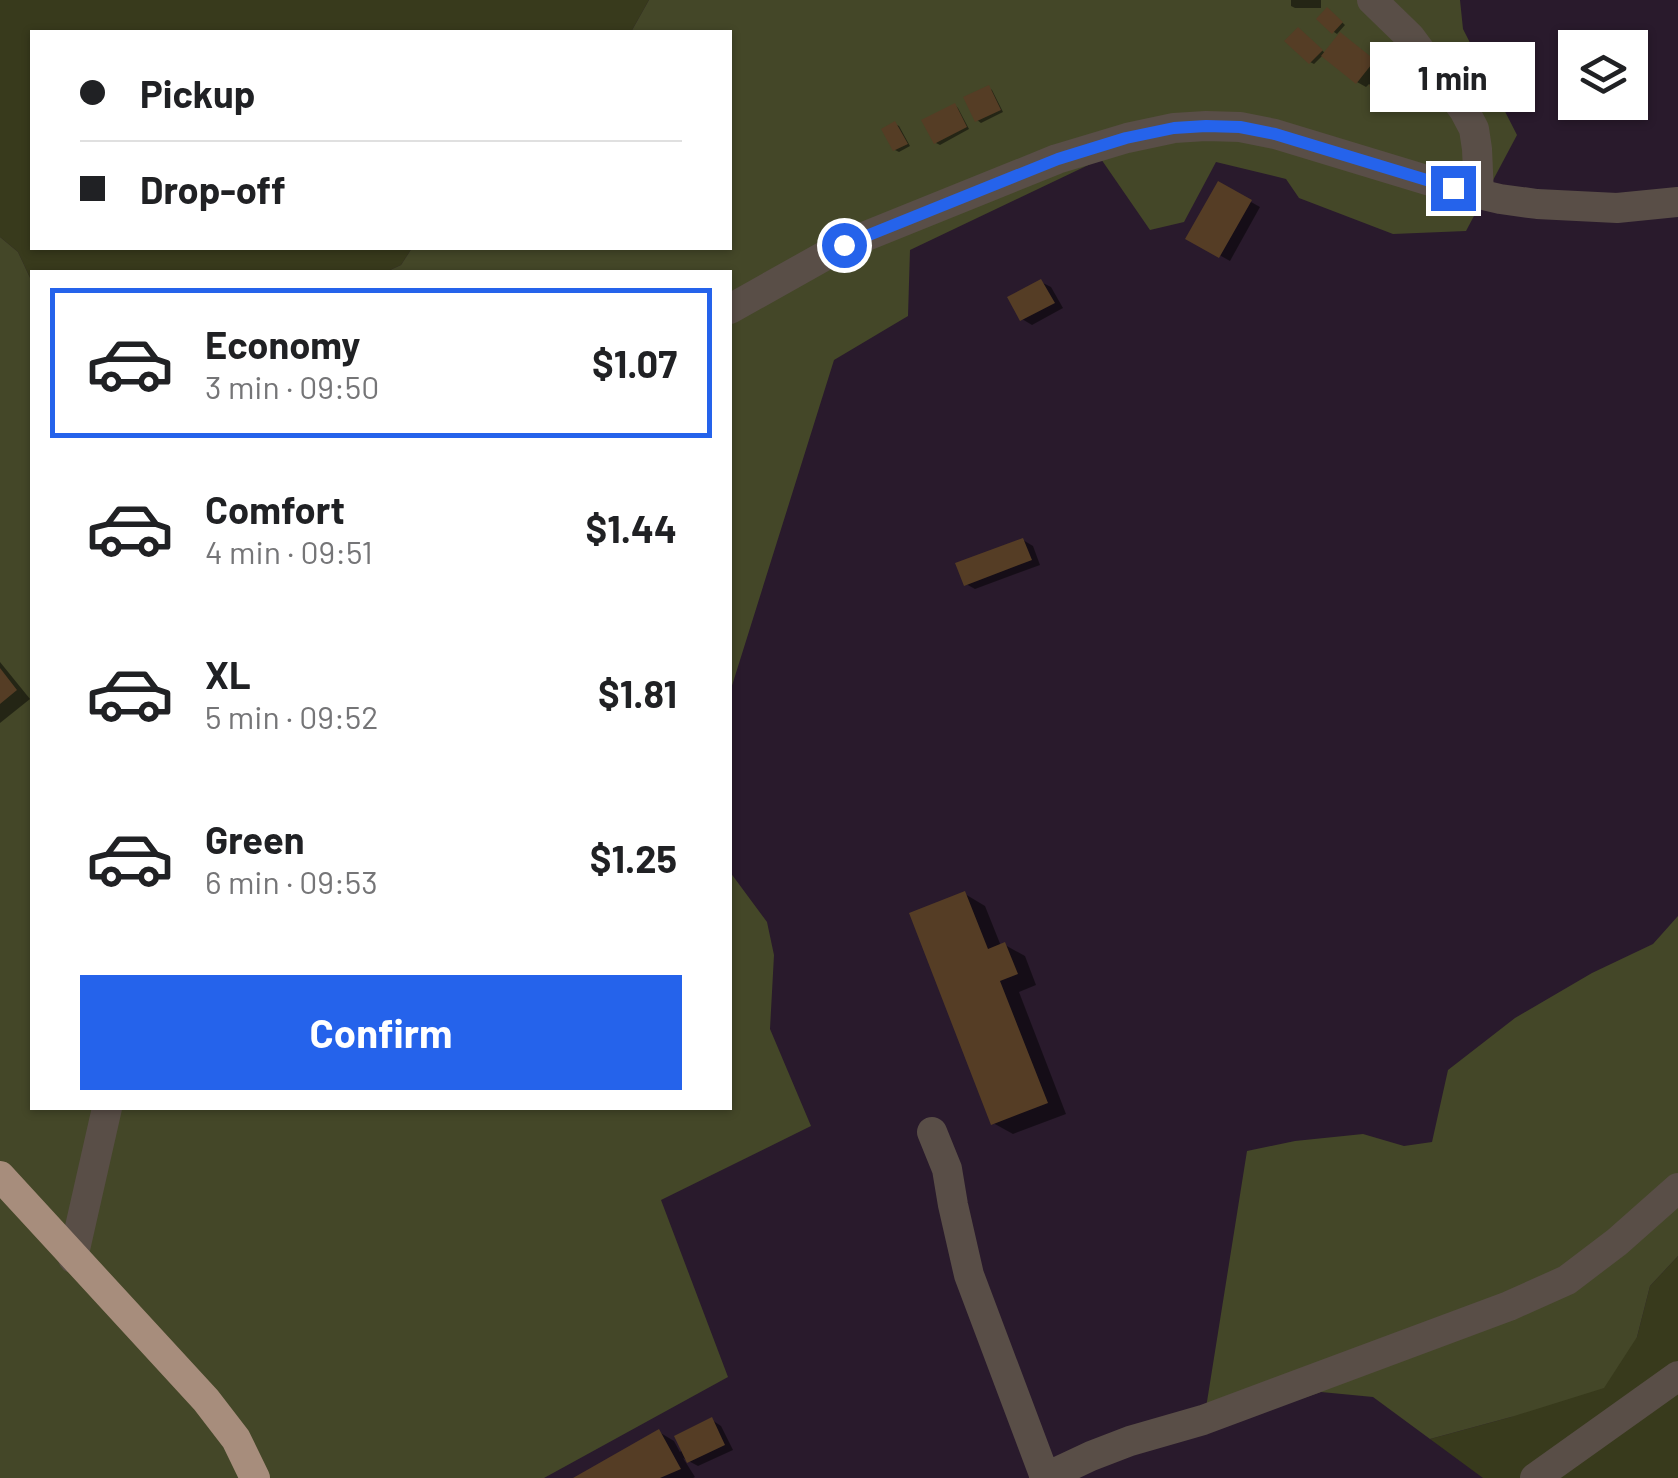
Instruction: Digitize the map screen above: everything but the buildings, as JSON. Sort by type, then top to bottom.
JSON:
[{"type":"highway","points":[[0,1176],[206,1400],[236,1438],[255,1478]]},
{"type":"street","points":[[1372,0],[1410,38],[1464,110],[1474,129],[1478,150],[1480,194]]},
{"type":"street","points":[[732,308],[844,245],[1058,159],[1174,128],[1240,127],[1275,134],[1500,200],[1617,208],[1678,202]]},
{"type":"street","points":[[74,1258],[107,1110]]},
{"type":"street","points":[[932,1132],[947,1169],[969,1274],[1044,1478],[1130,1441],[1203,1420],[1524,1300],[1567,1280],[1678,1188]]},
{"type":"street","points":[[1535,1478],[1678,1376]]},
{"type":"green space","points":[[0,0],[649,0],[632,30],[30,30],[30,250],[411,250],[401,265],[390,270],[30,270],[30,278],[18,252],[0,237]]},
{"type":"green space","points":[[649,0],[1460,0],[1463,29],[1517,135],[1466,231],[1393,234],[1299,198],[1286,179],[1216,162],[1184,222],[1150,230],[1101,159],[910,250],[908,316],[834,360],[732,686],[732,270],[390,270],[401,265],[411,250],[732,250],[732,30],[632,30]]},
{"type":"green space","points":[[0,237],[18,252],[30,278],[30,1110],[732,1110],[732,875],[767,922],[774,955],[770,1029],[811,1126],[661,1200],[728,1377],[544,1478],[0,1478]]},
{"type":"green space","points":[[1678,916],[1678,1256],[1650,1286],[1637,1337],[1604,1388],[1430,1439],[1373,1397],[1321,1392],[1202,1433],[1247,1151],[1363,1134],[1404,1146],[1432,1142],[1448,1070],[1515,1018],[1592,973],[1653,944]]},
{"type":"green space","points":[[1678,1256],[1678,1478],[1483,1478],[1430,1439],[1511,1417],[1637,1337],[1650,1286]]},
{"type":"route","points":[[844,245],[1058,159],[1174,128],[1240,127],[1275,134],[1453,188]]}]
